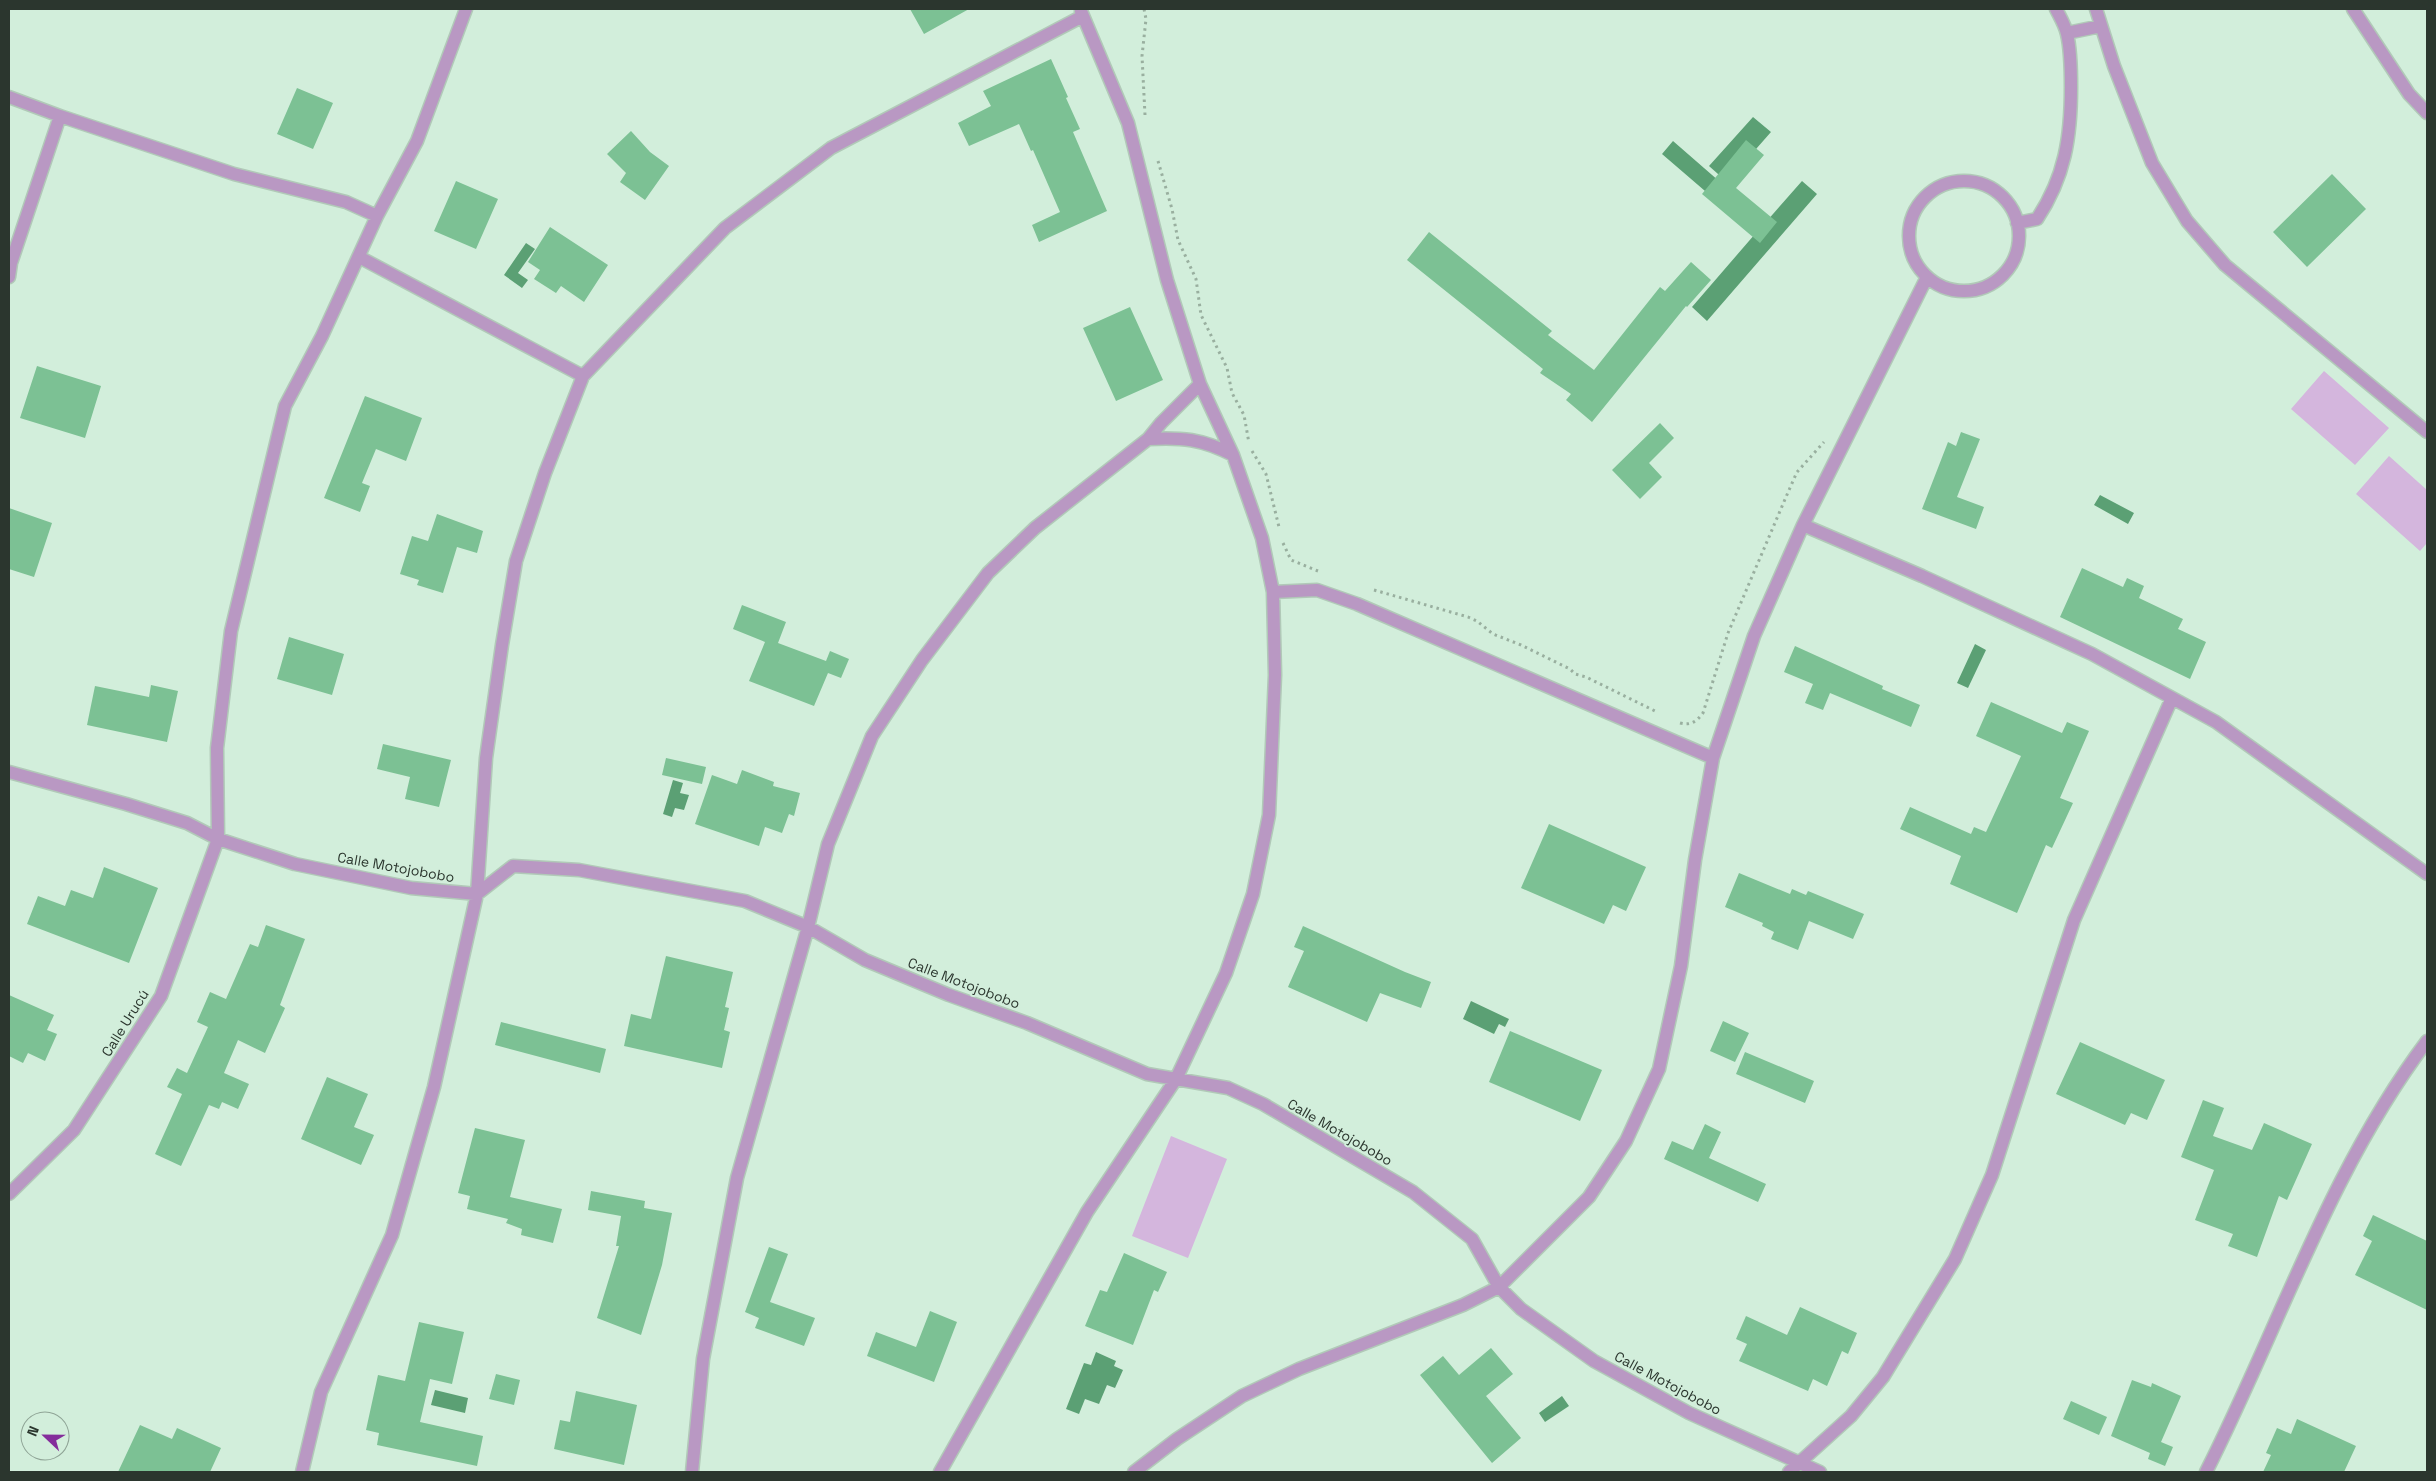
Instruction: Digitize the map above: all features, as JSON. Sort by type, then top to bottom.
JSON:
[{"type":"street","points":[[218,839],[217,748],[230,641],[285,406],[322,336],[360,257],[377,216],[417,141],[466,9]]},
{"type":"street","points":[[2017,223],[2037,220],[2048,202],[2065,156],[2071,127],[2070,60],[2067,33],[2056,9]]},
{"type":"street","points":[[2096,9],[2114,66],[2152,163],[2186,221],[2226,265],[2427,432]]},
{"type":"street","points":[[2353,9],[2409,94],[2427,114]]},
{"type":"street","points":[[302,1472],[321,1392],[392,1235],[434,1087],[478,894],[486,758],[516,561],[545,473],[583,376],[725,228],[831,148],[1082,13],[1128,123],[1167,280],[1200,384],[1232,455],[1262,538],[1273,592],[1276,674],[1269,815],[1253,894],[1226,973],[1176,1079],[1087,1212],[940,1472]]},
{"type":"street","points":[[2067,33],[2101,26]]},
{"type":"street","points":[[9,97],[234,174],[346,202],[377,216]]},
{"type":"street","points":[[9,277],[11,263],[60,116]]},
{"type":"street","points":[[1963,181],[1984,184],[2002,196],[2015,213],[2017,223],[2020,235],[2016,256],[2004,274],[1987,287],[1966,292],[1945,288],[1927,277],[1914,259],[1909,238],[1913,217],[1924,198],[1942,186],[1963,181]]},
{"type":"street","points":[[360,257],[583,376]]},
{"type":"street","points":[[1134,1472],[1177,1439],[1242,1396],[1299,1369],[1463,1306],[1499,1287],[1589,1197],[1626,1141],[1659,1069],[1680,966],[1695,860],[1713,758],[1754,636],[1803,525],[1927,277]]},
{"type":"street","points":[[692,1472],[703,1359],[737,1178],[808,927],[828,844],[872,736],[922,660],[988,572],[1035,528],[1148,439],[1166,417],[1200,384]]},
{"type":"street","points":[[1148,439],[1186,439],[1211,444],[1232,455]]},
{"type":"street","points":[[1803,525],[1931,580],[2092,654],[2216,722],[2427,874]]},
{"type":"street","points":[[1273,592],[1317,590],[1356,604],[1713,758]]},
{"type":"street","points":[[1794,1468],[1850,1416],[1883,1377],[1955,1259],[1992,1175],[2074,920],[2172,698]]},
{"type":"street","name":"Calle Motojobobo","points":[[9,772],[187,823],[218,839],[313,868],[411,888],[478,894],[512,866],[579,870],[745,901],[808,927],[865,960],[949,995],[1027,1023],[1147,1074],[1228,1088],[1262,1104],[1413,1192],[1472,1239],[1499,1287],[1521,1309],[1594,1361],[1794,1468],[1820,1472]]},
{"type":"street","name":"Calle Urucú","points":[[9,1194],[74,1130],[161,996],[218,839]]},
{"type":"street","points":[[2206,1472],[2239,1407],[2307,1250],[2351,1160],[2398,1080],[2427,1041]]},
{"type":"path","points":[[1144,9],[1146,19],[1142,56],[1145,118]]},
{"type":"path","points":[[1155,154],[1172,209],[1178,240],[1196,279],[1201,315],[1227,368],[1228,383],[1244,414],[1252,450],[1266,474],[1287,555],[1291,560],[1321,572]]},
{"type":"path","points":[[1674,722],[1693,723],[1703,713],[1728,633],[1797,472],[1825,441]]},
{"type":"path","points":[[1368,588],[1477,621],[1493,634],[1521,645],[1570,669],[1575,674],[1586,677],[1660,714]]},
{"type":"shaded area","points":[[1753,117],[1771,132],[1727,182],[1709,166]]},
{"type":"shaded area","points":[[1673,141],[1766,222],[1802,181],[1817,194],[1707,321],[1692,307],[1755,234],[1662,154]]},
{"type":"shaded area","points":[[526,243],[535,249],[518,273],[528,280],[522,288],[504,275]]},
{"type":"shaded area","points":[[2324,371],[2389,428],[2355,465],[2291,409]]},
{"type":"shaded area","points":[[2389,456],[2427,490],[2427,543],[2420,551],[2356,494]]},
{"type":"shaded area","points":[[2100,495],[2134,513],[2128,524],[2094,505]]},
{"type":"shaded area","points":[[1975,644],[1986,650],[1968,688],[1957,683]]},
{"type":"shaded area","points":[[673,780],[683,783],[680,793],[689,795],[684,810],[675,808],[672,817],[663,814]]},
{"type":"shaded area","points":[[1471,1001],[1509,1019],[1505,1027],[1499,1024],[1494,1034],[1463,1019]]},
{"type":"shaded area","points":[[1171,1136],[1227,1159],[1188,1258],[1132,1236]]},
{"type":"shaded area","points":[[1096,1352],[1116,1361],[1114,1366],[1123,1370],[1115,1388],[1107,1385],[1099,1404],[1085,1399],[1079,1414],[1066,1409],[1084,1363],[1091,1365]]},
{"type":"shaded area","points":[[435,1390],[468,1398],[465,1413],[431,1405]]},
{"type":"shaded area","points":[[1562,1396],[1569,1406],[1545,1422],[1539,1413]]},
{"type":"building","points":[[910,9],[969,9],[924,34]]},
{"type":"building","points":[[1051,59],[1080,129],[1073,132],[1107,211],[1039,242],[1032,225],[1060,212],[1033,150],[1031,151],[1019,124],[969,146],[958,123],[991,106],[983,91]]},
{"type":"building","points":[[297,88],[333,103],[313,149],[277,134]]},
{"type":"building","points":[[631,131],[650,152],[669,166],[645,200],[620,182],[626,173],[607,154]]},
{"type":"building","points":[[1746,140],[1764,155],[1736,188],[1777,222],[1760,243],[1702,194]]},
{"type":"building","points":[[2332,174],[2366,209],[2307,267],[2273,232]]},
{"type":"building","points":[[456,181],[498,199],[476,249],[434,231]]},
{"type":"building","points":[[550,227],[608,265],[584,302],[561,286],[556,293],[534,279],[540,270],[528,262]]},
{"type":"building","points":[[1429,232],[1552,331],[1548,335],[1594,370],[1660,287],[1665,291],[1691,262],[1711,280],[1686,306],[1592,422],[1566,400],[1571,394],[1540,373],[1543,369],[1407,260]]},
{"type":"building","points":[[1130,307],[1163,380],[1116,401],[1083,328]]},
{"type":"building","points":[[37,366],[101,386],[85,438],[20,418]]},
{"type":"building","points":[[365,396],[422,418],[406,461],[376,449],[362,483],[370,486],[360,512],[324,498]]},
{"type":"building","points":[[1660,423],[1674,438],[1649,463],[1662,477],[1640,499],[1612,470]]},
{"type":"building","points":[[1961,432],[1980,439],[1957,497],[1984,507],[1976,529],[1922,509],[1948,442],[1956,446]]},
{"type":"building","points":[[9,508],[52,523],[34,577],[9,569]]},
{"type":"building","points":[[437,514],[483,531],[477,553],[457,547],[443,593],[417,585],[419,580],[400,574],[412,536],[428,541]]},
{"type":"building","points":[[2082,568],[2123,587],[2127,578],[2144,586],[2139,598],[2183,619],[2178,629],[2206,642],[2190,679],[2060,617]]},
{"type":"building","points":[[742,605],[786,622],[778,643],[826,661],[830,651],[849,659],[841,678],[828,673],[814,706],[749,681],[765,642],[733,629]]},
{"type":"building","points":[[289,637],[344,654],[332,695],[277,679]]},
{"type":"building","points":[[1795,646],[1883,686],[1882,689],[1920,705],[1911,727],[1830,693],[1823,710],[1805,703],[1813,684],[1784,672]]},
{"type":"building","points":[[151,685],[178,691],[167,742],[87,725],[95,686],[149,697]]},
{"type":"building","points":[[1991,702],[2062,733],[2067,722],[2089,731],[2060,798],[2073,803],[2052,848],[2046,845],[2017,913],[1950,884],[1961,856],[1900,829],[1910,807],[1971,834],[1974,827],[1986,832],[2021,756],[1976,736]]},
{"type":"building","points":[[383,744],[451,760],[439,807],[405,799],[410,777],[377,769]]},
{"type":"building","points":[[666,758],[706,767],[702,784],[662,775]]},
{"type":"building","points":[[742,770],[774,782],[773,786],[800,793],[794,816],[789,814],[782,833],[765,827],[759,846],[695,824],[712,775],[737,784]]},
{"type":"building","points":[[1549,824],[1646,867],[1626,911],[1613,905],[1604,924],[1521,888]]},
{"type":"building","points":[[104,867],[158,888],[129,963],[27,924],[38,896],[65,906],[71,890],[93,898]]},
{"type":"building","points":[[1739,873],[1790,894],[1792,889],[1806,895],[1808,891],[1864,914],[1853,939],[1809,921],[1798,950],[1771,939],[1774,932],[1762,926],[1763,923],[1725,907]]},
{"type":"building","points":[[266,925],[305,939],[280,1005],[285,1008],[265,1053],[238,1040],[224,1073],[249,1084],[238,1109],[222,1102],[219,1109],[209,1105],[181,1166],[155,1154],[182,1094],[167,1087],[177,1068],[187,1073],[208,1027],[197,1022],[210,992],[226,999],[250,944],[258,947]]},
{"type":"building","points":[[1303,926],[1431,982],[1421,1008],[1380,993],[1367,1022],[1288,987],[1304,951],[1294,947]]},
{"type":"building","points":[[666,956],[733,972],[725,1007],[729,1008],[724,1030],[730,1032],[722,1068],[624,1046],[631,1014],[651,1019]]},
{"type":"building","points":[[9,995],[54,1015],[47,1030],[57,1034],[45,1061],[28,1053],[23,1063],[9,1056]]},
{"type":"building","points":[[1723,1021],[1749,1033],[1735,1062],[1710,1051]]},
{"type":"building","points":[[501,1022],[606,1049],[600,1073],[495,1045]]},
{"type":"building","points":[[1510,1031],[1602,1070],[1580,1121],[1489,1082]]},
{"type":"building","points":[[2080,1042],[2165,1080],[2147,1120],[2131,1113],[2125,1125],[2056,1094]]},
{"type":"building","points":[[1745,1052],[1814,1081],[1805,1103],[1736,1074]]},
{"type":"building","points":[[327,1077],[368,1094],[354,1127],[374,1135],[361,1165],[301,1139]]},
{"type":"building","points":[[2203,1100],[2224,1108],[2213,1136],[2252,1150],[2264,1123],[2312,1144],[2287,1200],[2279,1196],[2257,1257],[2228,1246],[2233,1234],[2195,1220],[2214,1170],[2181,1157]]},
{"type":"building","points":[[1705,1124],[1721,1132],[1709,1158],[1766,1184],[1758,1202],[1664,1159],[1672,1141],[1693,1150]]},
{"type":"building","points":[[475,1128],[525,1140],[510,1197],[562,1209],[553,1243],[521,1235],[522,1229],[506,1223],[508,1219],[467,1209],[470,1196],[458,1193]]},
{"type":"building","points":[[591,1191],[645,1201],[644,1208],[672,1213],[662,1265],[641,1335],[597,1318],[619,1246],[616,1246],[621,1216],[588,1210]]},
{"type":"building","points":[[2373,1215],[2427,1241],[2427,1310],[2355,1275],[2372,1241],[2363,1236]]},
{"type":"building","points":[[769,1247],[788,1254],[770,1302],[815,1318],[804,1346],[755,1328],[759,1318],[745,1312]]},
{"type":"building","points":[[1124,1253],[1167,1272],[1158,1292],[1154,1290],[1133,1345],[1085,1326],[1100,1290],[1107,1292]]},
{"type":"building","points":[[1800,1307],[1857,1333],[1848,1354],[1842,1351],[1827,1386],[1813,1379],[1808,1391],[1739,1361],[1747,1344],[1736,1339],[1746,1316],[1787,1335]]},
{"type":"building","points":[[930,1311],[957,1322],[934,1382],[867,1356],[876,1332],[916,1347]]},
{"type":"building","points":[[419,1322],[464,1332],[452,1384],[430,1379],[420,1422],[483,1436],[477,1466],[377,1445],[379,1433],[366,1430],[378,1375],[405,1381]]},
{"type":"building","points":[[1491,1348],[1513,1374],[1486,1396],[1521,1438],[1492,1463],[1420,1375],[1443,1356],[1459,1375]]},
{"type":"building","points":[[496,1374],[520,1380],[514,1405],[489,1399]]},
{"type":"building","points":[[2132,1380],[2151,1387],[2152,1383],[2181,1396],[2161,1442],[2173,1447],[2165,1466],[2148,1459],[2150,1453],[2111,1436]]},
{"type":"building","points":[[576,1391],[637,1405],[624,1465],[554,1449],[560,1420],[570,1422]]},
{"type":"building","points":[[2071,1401],[2107,1417],[2099,1435],[2063,1419]]},
{"type":"building","points":[[2297,1419],[2356,1446],[2344,1472],[2263,1472],[2271,1455],[2266,1453],[2277,1428],[2291,1434]]},
{"type":"building","points":[[140,1425],[172,1439],[177,1428],[221,1448],[210,1472],[118,1472]]}]
